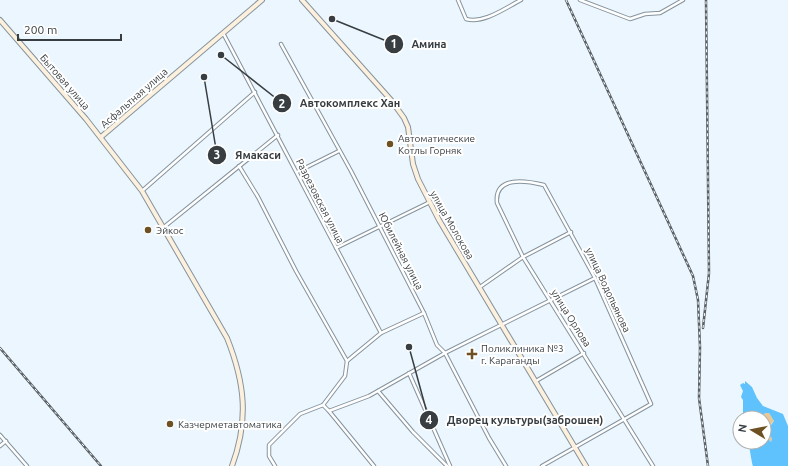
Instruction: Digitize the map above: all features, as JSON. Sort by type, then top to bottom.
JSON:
[{"type":"main road","name":"Асфальтная улица","points":[[232,466],[239,440],[243,414],[242,385],[237,364],[227,338],[142,191],[101,137],[262,0]]},
{"type":"main road","name":"улица Молокова","points":[[302,0],[391,100],[404,118],[410,137],[413,164],[418,179],[430,202],[586,466]]},
{"type":"main road","name":"Бытовая улица","points":[[0,20],[101,137]]},
{"type":"street","points":[[458,0],[466,19],[475,21],[500,11],[521,0]]},
{"type":"street","points":[[580,0],[630,19],[645,14],[660,13],[683,0]]},
{"type":"street","name":"Разрезовская улица","points":[[223,33],[381,333]]},
{"type":"street","name":"Юбилейная улица","points":[[280,44],[340,151],[424,314],[437,345],[445,353],[489,438],[506,466]]},
{"type":"street","points":[[142,191],[255,92]]},
{"type":"street","points":[[164,227],[278,135]]},
{"type":"street","points":[[297,172],[340,151]]},
{"type":"street","points":[[239,166],[258,197],[296,271],[347,361],[345,376],[323,405],[300,414],[269,445],[269,456],[275,466]]},
{"type":"street","name":"улица Водопьянова","points":[[515,181],[544,185],[595,278],[651,404],[624,419]]},
{"type":"street","name":"улица Орлова","points":[[515,181],[500,189],[496,196],[497,203],[523,257],[653,466]]},
{"type":"street","points":[[336,248],[380,228],[430,202]]},
{"type":"street","points":[[479,287],[523,257],[571,232]]},
{"type":"street","points":[[329,411],[378,391],[445,353],[595,278]]},
{"type":"street","points":[[347,361],[381,333],[424,314]]},
{"type":"street","points":[[535,381],[584,354]]},
{"type":"street","points":[[409,373],[450,466]]},
{"type":"street","points":[[378,391],[413,432],[447,466]]},
{"type":"street","points":[[323,405],[374,466]]},
{"type":"street","points":[[542,466],[624,419]]},
{"type":"street","points":[[0,435],[27,466]]},
{"type":"street","points":[[0,446],[6,441]]},
{"type":"water","points":[[745,381],[752,387],[763,406],[783,414],[788,426],[788,466],[753,466],[750,450],[772,450],[772,424],[774,421],[772,418],[772,410],[743,410],[743,400],[741,397],[743,391],[740,385],[743,383],[745,384]]},
{"type":"railway","points":[[566,0],[693,276],[698,300],[700,347],[699,398],[708,466]]},
{"type":"railway","points":[[703,328],[709,273],[706,0]]},
{"type":"railway","points":[[0,348],[101,466]]},
{"type":"place","name":"Амина","points":[[332,19]]},
{"type":"place","name":"Автокомплекс Хан","points":[[221,55]]},
{"type":"place","name":"Ямакаси","points":[[204,77]]},
{"type":"place","name":"Автоматические Котлы Горняк","points":[[390,144]]},
{"type":"place","name":"Эйкос","points":[[148,230]]},
{"type":"place","name":"Дворец культуры(заброшен)","points":[[409,347]]},
{"type":"place","name":"Поликлиника №3 г. Караганды","points":[[472,354]]},
{"type":"place","name":"Казчерметавтоматика","points":[[170,424]]}]
